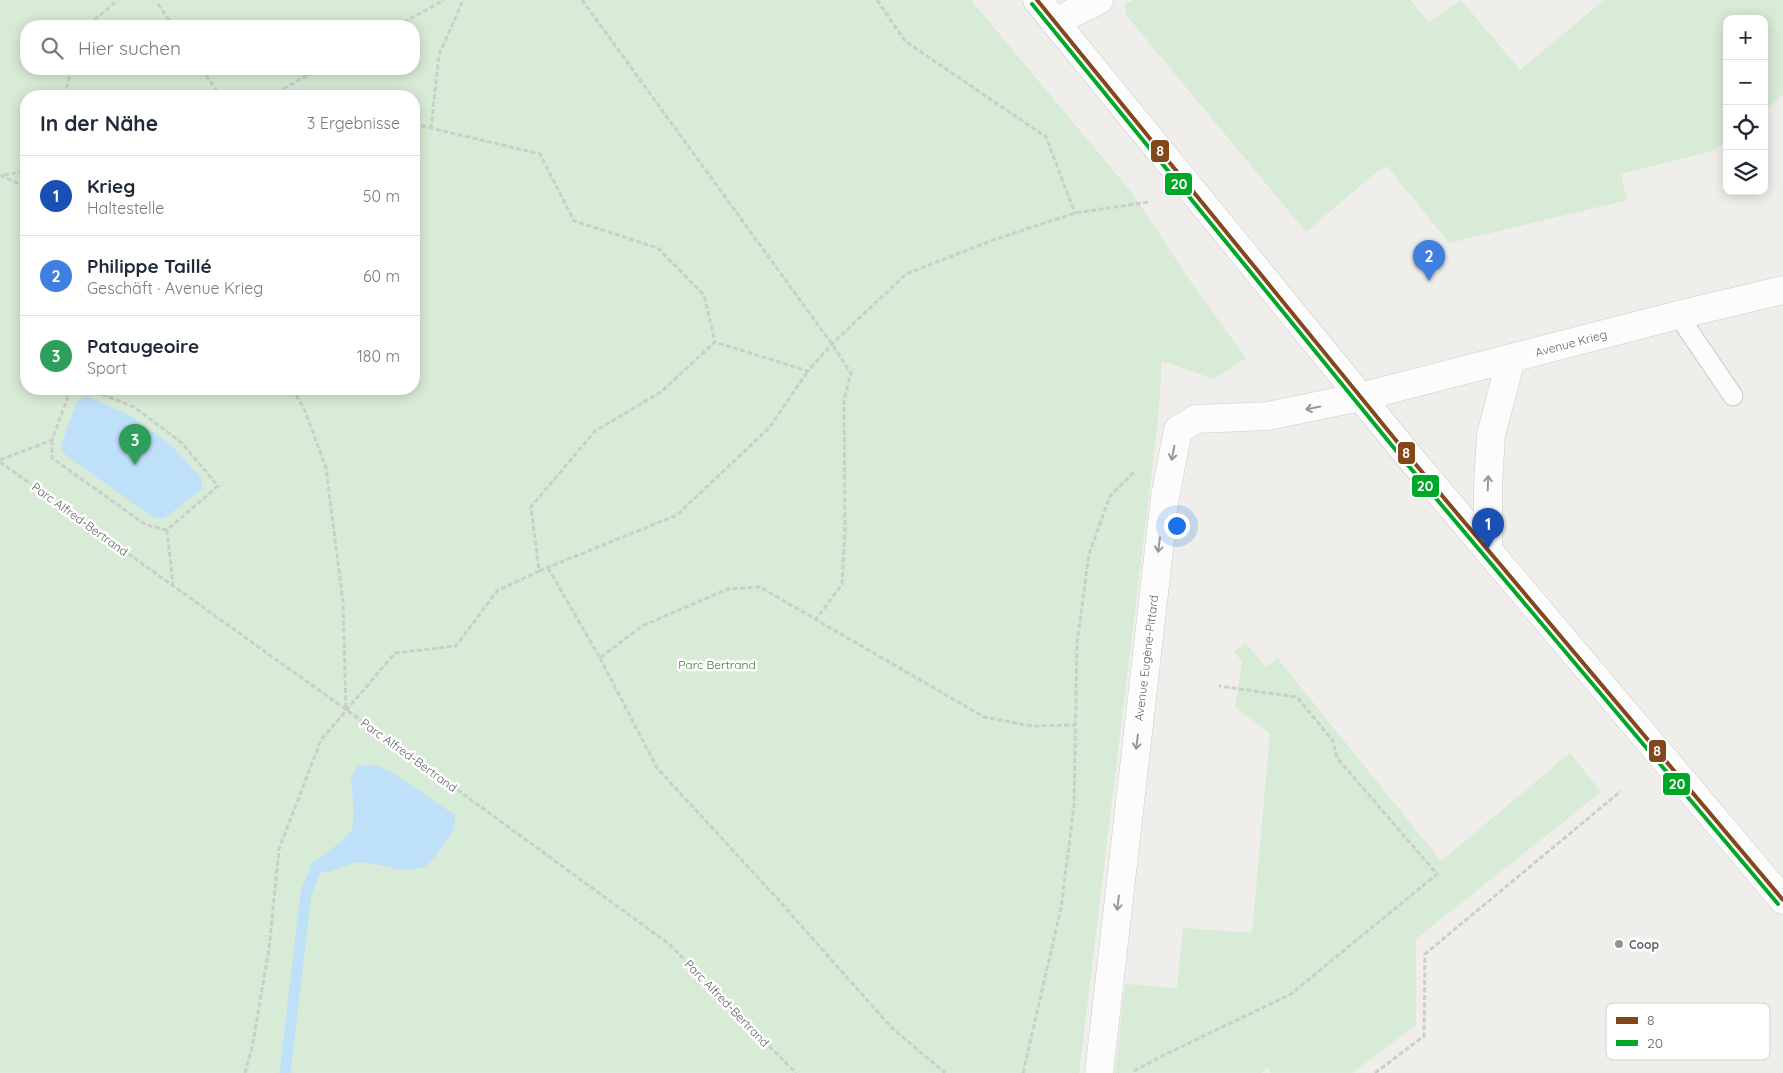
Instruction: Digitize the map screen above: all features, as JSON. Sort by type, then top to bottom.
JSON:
[{"type":"street","points":[[1037,0],[1360,397],[1783,900]]},
{"type":"street","points":[[1055,22],[1099,0]]},
{"type":"street","name":"Avenue Krieg","points":[[1360,397],[1678,315],[1783,290]]},
{"type":"street","points":[[1488,549],[1488,484],[1491,435],[1511,359]]},
{"type":"street","name":"Avenue Eugène-Pittard","points":[[1099,1073],[1165,497],[1178,430],[1196,419],[1268,416],[1360,397]]},
{"type":"lane","points":[[1678,315],[1733,396]]},
{"type":"path","points":[[94,20],[118,0]]},
{"type":"path","points":[[408,20],[444,0]]},
{"type":"path","points":[[431,129],[439,55],[463,0]]},
{"type":"path","points":[[582,0],[832,344],[851,373],[844,400],[845,530],[842,584],[816,619]]},
{"type":"path","points":[[877,0],[905,41],[1046,137],[1075,213]]},
{"type":"path","points":[[158,4],[169,20]]},
{"type":"path","points":[[66,90],[70,75]]},
{"type":"path","points":[[206,75],[216,90]]},
{"type":"path","points":[[281,90],[309,75]]},
{"type":"path","points":[[420,126],[540,154],[574,221],[658,248],[704,295],[715,342]]},
{"type":"path","points":[[2,175],[20,172]]},
{"type":"path","points":[[2,175],[20,184]]},
{"type":"path","points":[[245,1073],[252,1048],[269,949],[279,848],[321,740],[395,653],[456,646],[497,591],[539,571],[677,515],[769,428],[808,371],[832,344],[906,274],[993,240],[1075,213],[1149,202]]},
{"type":"path","points":[[715,342],[808,371]]},
{"type":"path","points":[[539,571],[531,507],[595,431],[661,392],[715,342]]},
{"type":"path","points":[[69,395],[52,440],[52,458],[146,526],[167,530]]},
{"type":"path","points":[[104,395],[134,406],[182,443],[218,486],[167,530]]},
{"type":"path","points":[[296,395],[304,408],[326,468],[344,602],[346,710]]},
{"type":"path","points":[[0,461],[52,440]]},
{"type":"path","points":[[1023,1073],[1061,908],[1074,806],[1077,642],[1089,554],[1110,496],[1138,468],[1173,454]]},
{"type":"path","name":"Parc Alfred-Bertrand","points":[[0,461],[669,944],[796,1073]]},
{"type":"path","points":[[167,530],[173,585]]},
{"type":"path","points":[[548,568],[600,658],[658,768],[774,895],[891,1028],[945,1073]]},
{"type":"path","points":[[600,658],[642,626],[728,589],[760,587],[984,716],[1032,726],[1075,725]]},
{"type":"path","points":[[1131,1073],[1164,1054],[1291,994],[1437,874],[1337,758],[1333,742],[1297,697],[1219,686]]},
{"type":"path","points":[[1375,1073],[1424,1036],[1425,954],[1621,791]]},
{"type":"green space","name":"Parc Bertrand","points":[[0,0],[971,0],[1133,194],[1193,285],[1246,358],[1214,379],[1162,361],[1158,420],[1079,1073],[0,1073]]},
{"type":"green space","points":[[1133,0],[1410,0],[1429,22],[1461,0],[1520,70],[1604,0],[1783,0],[1783,95],[1768,107],[1768,15],[1723,15],[1723,144],[1713,151],[1621,174],[1627,200],[1449,243],[1387,166],[1373,175],[1306,232],[1126,15],[1125,4]]},
{"type":"green space","points":[[1246,643],[1265,667],[1278,659],[1441,861],[1570,753],[1601,792],[1416,939],[1416,1025],[1352,1073],[1271,1073],[1268,1067],[1261,1073],[1115,1073],[1125,984],[1177,988],[1183,928],[1252,933],[1270,734],[1235,707],[1242,662],[1234,651]]},
{"type":"water","points":[[86,396],[129,415],[170,444],[201,478],[202,489],[164,519],[154,518],[63,453],[61,445],[77,401]]},
{"type":"water","points":[[375,765],[393,773],[455,815],[454,830],[436,855],[423,868],[398,870],[376,864],[357,862],[324,873],[309,865],[341,842],[352,830],[354,814],[351,778],[358,766]]},
{"type":"waterway","points":[[285,1073],[306,893],[316,869]]},
{"type":"transit line","name":"8","points":[[1037,0],[1412,460],[1783,900]]},
{"type":"transit line","name":"20","points":[[1032,4],[1407,464],[1778,904]]},
{"type":"place","name":"Philippe Taillé","points":[[1429,281]]},
{"type":"place","name":"Pataugeoire","points":[[135,465]]},
{"type":"place","name":"Krieg","points":[[1488,549]]},
{"type":"place","name":"Coop","points":[[1619,944]]}]
